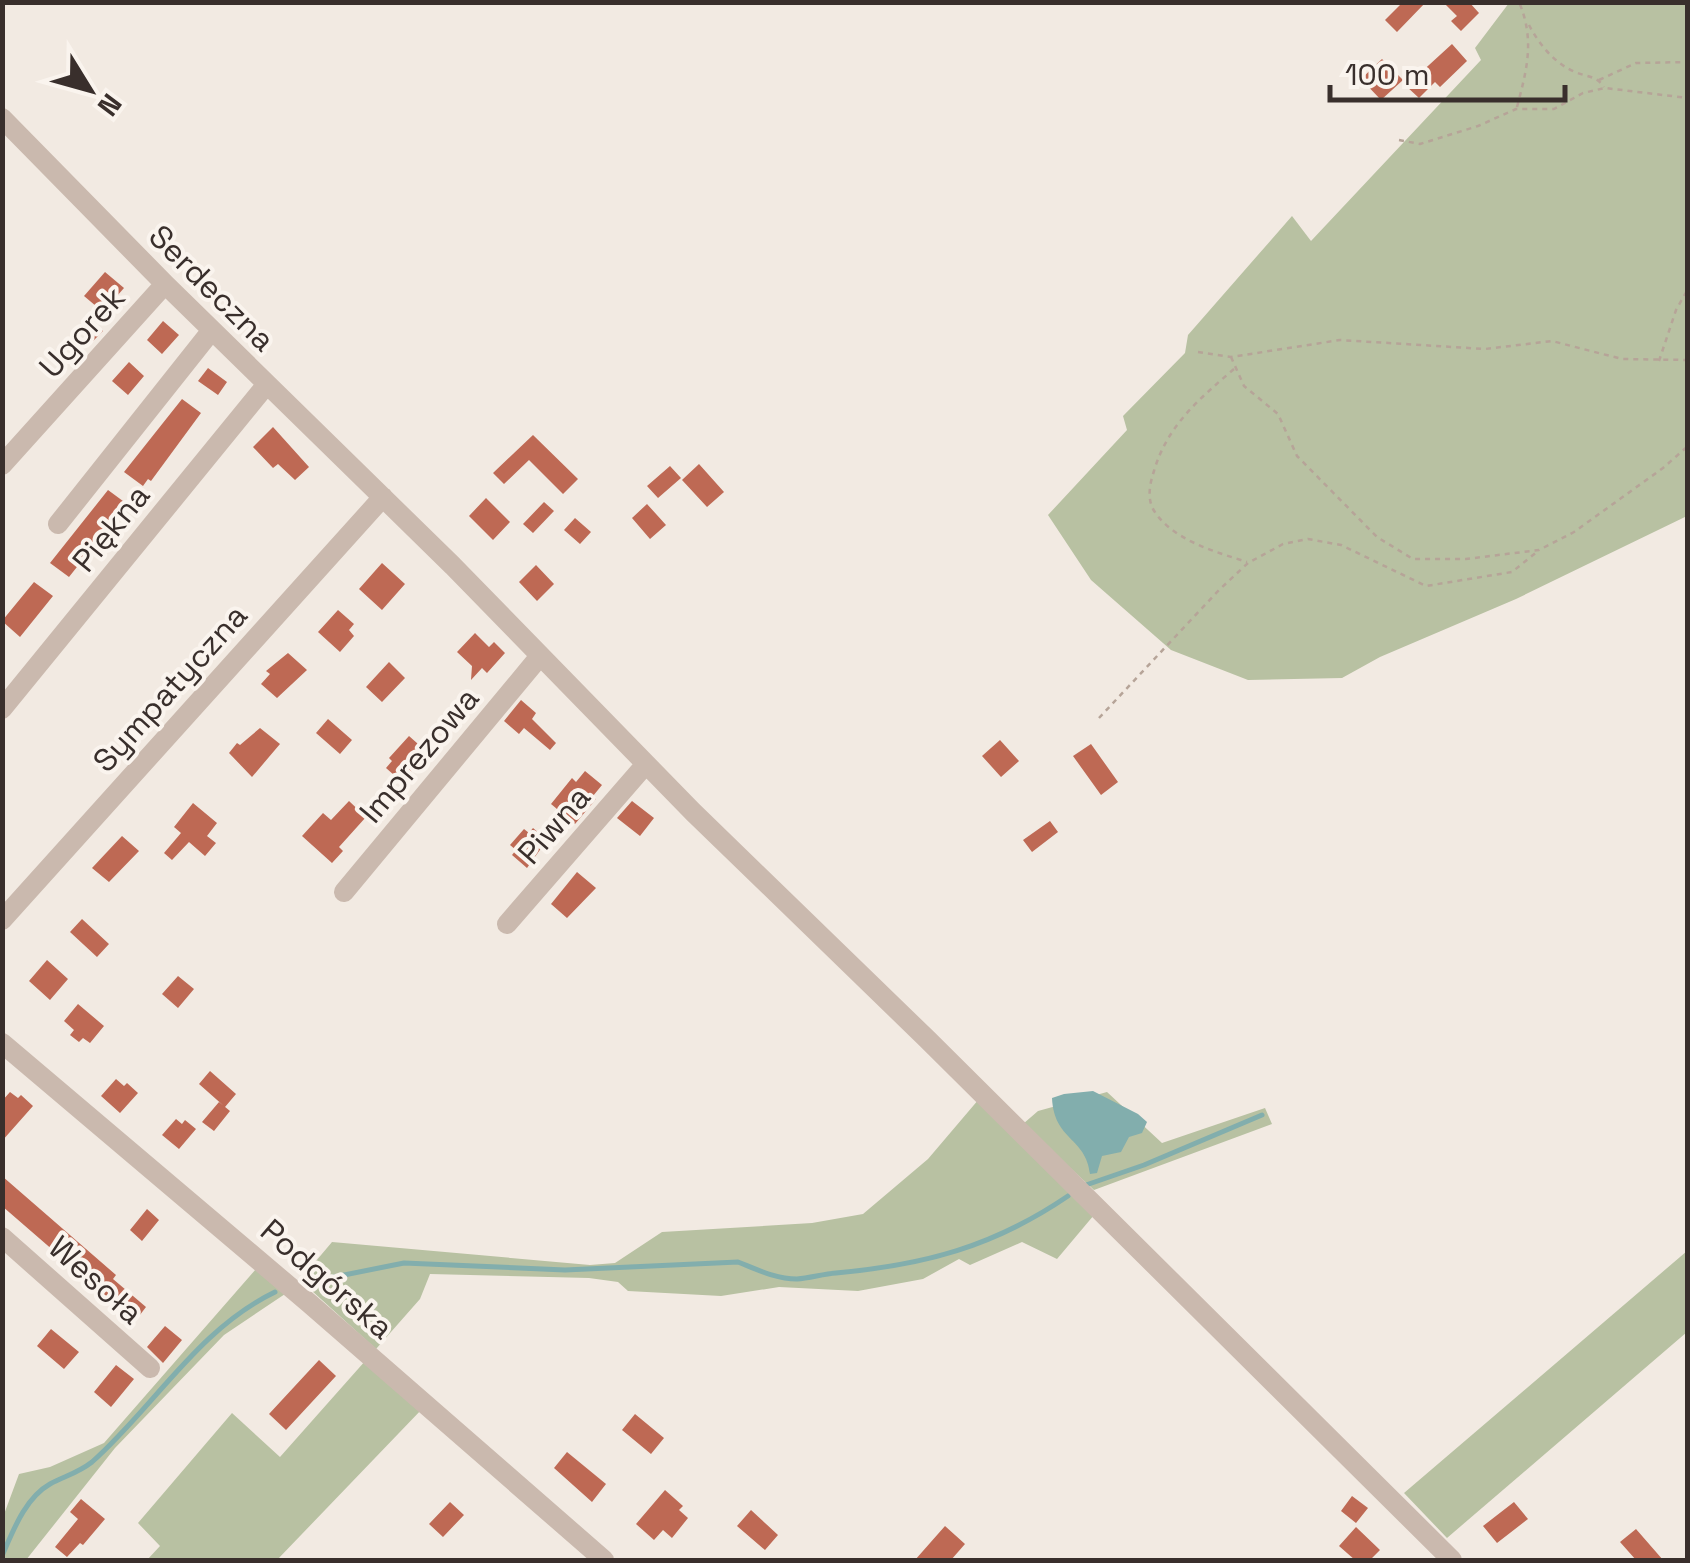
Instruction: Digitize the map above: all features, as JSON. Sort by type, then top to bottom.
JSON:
[{"type":"street","name":"Serdeczna","points":[[2,118],[646,764],[1452,1560]]},
{"type":"street","name":"Ugorek","points":[[2,465],[165,284]]},
{"type":"street","points":[[58,524],[212,330]]},
{"type":"street","name":"Piękna","points":[[2,710],[267,384]]},
{"type":"street","name":"Sympatyczna","points":[[2,920],[382,497]]},
{"type":"street","name":"Imprezowa","points":[[344,892],[540,656]]},
{"type":"street","name":"Piwna","points":[[507,924],[646,764]]},
{"type":"street","name":"Podgórska","points":[[4,1047],[309,1302],[604,1560]]},
{"type":"street","name":"Wesoła","points":[[2,1237],[150,1368]]},
{"type":"path","points":[[1519,2],[1538,42],[1573,72],[1599,80],[1605,88]]},
{"type":"path","points":[[1516,109],[1530,57],[1527,22]]},
{"type":"path","points":[[1599,80],[1636,63],[1688,62]]},
{"type":"path","points":[[1399,140],[1420,144],[1516,109],[1554,109],[1583,93],[1605,88],[1688,98]]},
{"type":"path","points":[[1660,361],[1676,310],[1688,288]]},
{"type":"path","points":[[1198,352],[1231,357],[1340,340],[1484,349],[1552,341],[1622,359],[1688,360]]},
{"type":"path","points":[[1231,357],[1244,386],[1278,414],[1297,456],[1377,537],[1413,558],[1466,559],[1539,550]]},
{"type":"path","points":[[1236,368],[1194,403],[1162,444],[1148,488],[1154,509],[1173,529],[1212,552],[1248,563]]},
{"type":"path","points":[[1098,718],[1248,563],[1282,544],[1308,539],[1340,545],[1426,586],[1512,572],[1539,550],[1574,532],[1688,446]]},
{"type":"green space","points":[[1509,3],[1687,3],[1687,516],[1342,678],[1248,680],[1171,650],[1091,580],[1048,515],[1127,430],[1123,416],[1185,353],[1188,335],[1292,216],[1311,241],[1481,60],[1475,48]]},
{"type":"green space","points":[[1107,1092],[1162,1143],[1265,1108],[1272,1124],[1094,1190],[1023,1124],[1038,1111]]},
{"type":"green space","points":[[979,1099],[1094,1215],[1057,1259],[1022,1242],[970,1265],[959,1259],[923,1279],[858,1291],[779,1287],[721,1296],[628,1291],[618,1282],[589,1278],[430,1274],[420,1299],[376,1349],[300,1280],[332,1242],[590,1265],[615,1263],[662,1232],[812,1223],[863,1214],[928,1159]]},
{"type":"green space","points":[[1687,1251],[1687,1332],[1447,1538],[1404,1493]]},
{"type":"green space","points":[[256,1269],[285,1294],[224,1335],[115,1448],[26,1560],[3,1560],[3,1517],[19,1474],[50,1467],[104,1443]]},
{"type":"green space","points":[[366,1360],[423,1408],[277,1560],[147,1560],[160,1546],[138,1523],[232,1413],[280,1457]]},
{"type":"water","points":[[1093,1091],[1147,1122],[1142,1133],[1129,1137],[1121,1152],[1102,1156],[1097,1173],[1090,1174],[1083,1153],[1058,1123],[1052,1098]]},
{"type":"building","points":[[1403,2],[1426,2],[1397,32],[1385,20]]},
{"type":"building","points":[[1443,2],[1469,2],[1479,13],[1461,31],[1451,21],[1457,16]]},
{"type":"building","points":[[1452,44],[1467,61],[1440,87],[1435,82],[1419,98],[1406,86]]},
{"type":"building","points":[[1382,59],[1403,80],[1381,100],[1361,79]]},
{"type":"building","points":[[105,272],[124,288],[103,312],[84,296]]},
{"type":"building","points":[[88,317],[103,331],[92,342],[77,329]]},
{"type":"building","points":[[163,321],[179,335],[162,354],[147,340]]},
{"type":"building","points":[[129,362],[144,376],[128,395],[112,381]]},
{"type":"building","points":[[208,368],[227,382],[218,395],[198,381]]},
{"type":"building","points":[[182,399],[201,413],[151,481],[148,479],[143,486],[124,472]]},
{"type":"building","points":[[273,427],[309,467],[295,480],[278,464],[273,468],[253,447]]},
{"type":"building","points":[[533,435],[578,479],[563,494],[529,460],[504,484],[493,473]]},
{"type":"building","points":[[699,464],[724,492],[707,507],[682,480]]},
{"type":"building","points":[[670,466],[681,478],[658,498],[647,486]]},
{"type":"building","points":[[108,490],[127,504],[69,577],[50,563]]},
{"type":"building","points":[[486,498],[510,522],[493,540],[469,516]]},
{"type":"building","points":[[544,502],[554,511],[533,533],[523,524]]},
{"type":"building","points":[[647,504],[666,525],[650,539],[632,518]]},
{"type":"building","points":[[575,518],[591,532],[580,544],[564,530]]},
{"type":"building","points":[[382,563],[405,584],[382,610],[359,589]]},
{"type":"building","points":[[536,565],[554,584],[537,601],[519,582]]},
{"type":"building","points":[[34,582],[53,596],[20,637],[2,621]]},
{"type":"building","points":[[338,610],[354,624],[349,630],[354,636],[340,652],[318,632]]},
{"type":"building","points":[[475,633],[489,647],[494,642],[505,653],[487,673],[482,668],[471,680],[472,666],[457,652]]},
{"type":"building","points":[[288,653],[307,670],[277,698],[261,684],[270,674],[266,671]]},
{"type":"building","points":[[389,662],[405,678],[382,702],[366,687]]},
{"type":"building","points":[[521,700],[536,713],[532,719],[556,743],[550,750],[524,728],[519,734],[504,721]]},
{"type":"building","points":[[328,719],[352,740],[340,754],[316,733]]},
{"type":"building","points":[[260,728],[280,744],[252,777],[229,753]]},
{"type":"building","points":[[409,736],[426,751],[403,783],[386,768],[392,761],[389,758]]},
{"type":"building","points":[[1000,740],[1019,761],[1001,777],[982,756]]},
{"type":"building","points":[[1091,744],[1118,782],[1101,795],[1073,756]]},
{"type":"building","points":[[585,771],[602,785],[593,796],[596,799],[575,824],[551,804],[572,778],[576,782]]},
{"type":"building","points":[[349,801],[366,817],[339,847],[343,851],[332,863],[302,836],[323,813],[331,820]]},
{"type":"building","points":[[632,801],[654,818],[640,836],[617,818]]},
{"type":"building","points":[[193,803],[217,823],[207,836],[216,843],[205,856],[189,842],[172,860],[164,853],[181,833],[174,827]]},
{"type":"building","points":[[1050,821],[1058,832],[1032,852],[1023,840]]},
{"type":"building","points":[[533,828],[547,840],[527,868],[512,855],[516,850],[510,845],[524,829],[529,833]]},
{"type":"building","points":[[122,836],[139,851],[109,882],[92,868]]},
{"type":"building","points":[[577,872],[596,888],[567,918],[551,904]]},
{"type":"building","points":[[82,919],[109,944],[97,957],[70,932]]},
{"type":"building","points":[[47,960],[68,979],[50,1000],[29,981]]},
{"type":"building","points":[[178,976],[194,989],[178,1008],[162,994]]},
{"type":"building","points":[[78,1004],[104,1026],[90,1043],[83,1038],[79,1042],[70,1035],[74,1030],[64,1021]]},
{"type":"building","points":[[210,1071],[236,1094],[225,1107],[199,1084]]},
{"type":"building","points":[[116,1079],[138,1093],[120,1113],[101,1096]]},
{"type":"building","points":[[10,1092],[18,1098],[21,1095],[33,1106],[2,1141],[2,1101]]},
{"type":"building","points":[[219,1102],[230,1111],[214,1131],[202,1122]]},
{"type":"building","points":[[176,1119],[182,1124],[185,1120],[196,1129],[179,1149],[162,1135]]},
{"type":"building","points":[[2,1176],[116,1275],[113,1279],[146,1307],[133,1324],[2,1206]]},
{"type":"building","points":[[147,1209],[159,1220],[142,1241],[130,1230]]},
{"type":"building","points":[[165,1326],[182,1340],[163,1363],[147,1347]]},
{"type":"building","points":[[51,1329],[79,1352],[64,1369],[37,1346]]},
{"type":"building","points":[[319,1360],[336,1376],[286,1430],[269,1414]]},
{"type":"building","points":[[116,1365],[134,1379],[111,1407],[94,1392]]},
{"type":"building","points":[[635,1414],[664,1438],[651,1454],[622,1430]]},
{"type":"building","points":[[567,1452],[606,1484],[592,1502],[554,1468]]},
{"type":"building","points":[[665,1490],[683,1506],[679,1510],[688,1518],[672,1538],[663,1530],[654,1540],[636,1524]]},
{"type":"building","points":[[1352,1496],[1368,1508],[1356,1523],[1341,1511]]},
{"type":"building","points":[[81,1499],[105,1519],[67,1557],[55,1547],[78,1519],[70,1512]]},
{"type":"building","points":[[450,1502],[464,1515],[443,1537],[429,1524]]},
{"type":"building","points":[[1514,1502],[1528,1519],[1497,1543],[1483,1526]]},
{"type":"building","points":[[751,1510],[778,1535],[765,1550],[737,1526]]},
{"type":"building","points":[[945,1526],[965,1544],[951,1560],[915,1560]]},
{"type":"building","points":[[1356,1527],[1380,1550],[1370,1560],[1355,1560],[1339,1546]]},
{"type":"building","points":[[1636,1529],[1663,1560],[1636,1560],[1620,1542]]},
{"type":"waterway","points":[[1086,1185],[1262,1115]]},
{"type":"waterway","points":[[299,1284],[404,1263],[565,1270],[738,1262],[774,1276],[802,1278],[899,1265],[957,1251],[1012,1228],[1068,1196]]},
{"type":"waterway","points":[[2,1556],[21,1516],[41,1490],[92,1462],[223,1326],[275,1292]]}]
